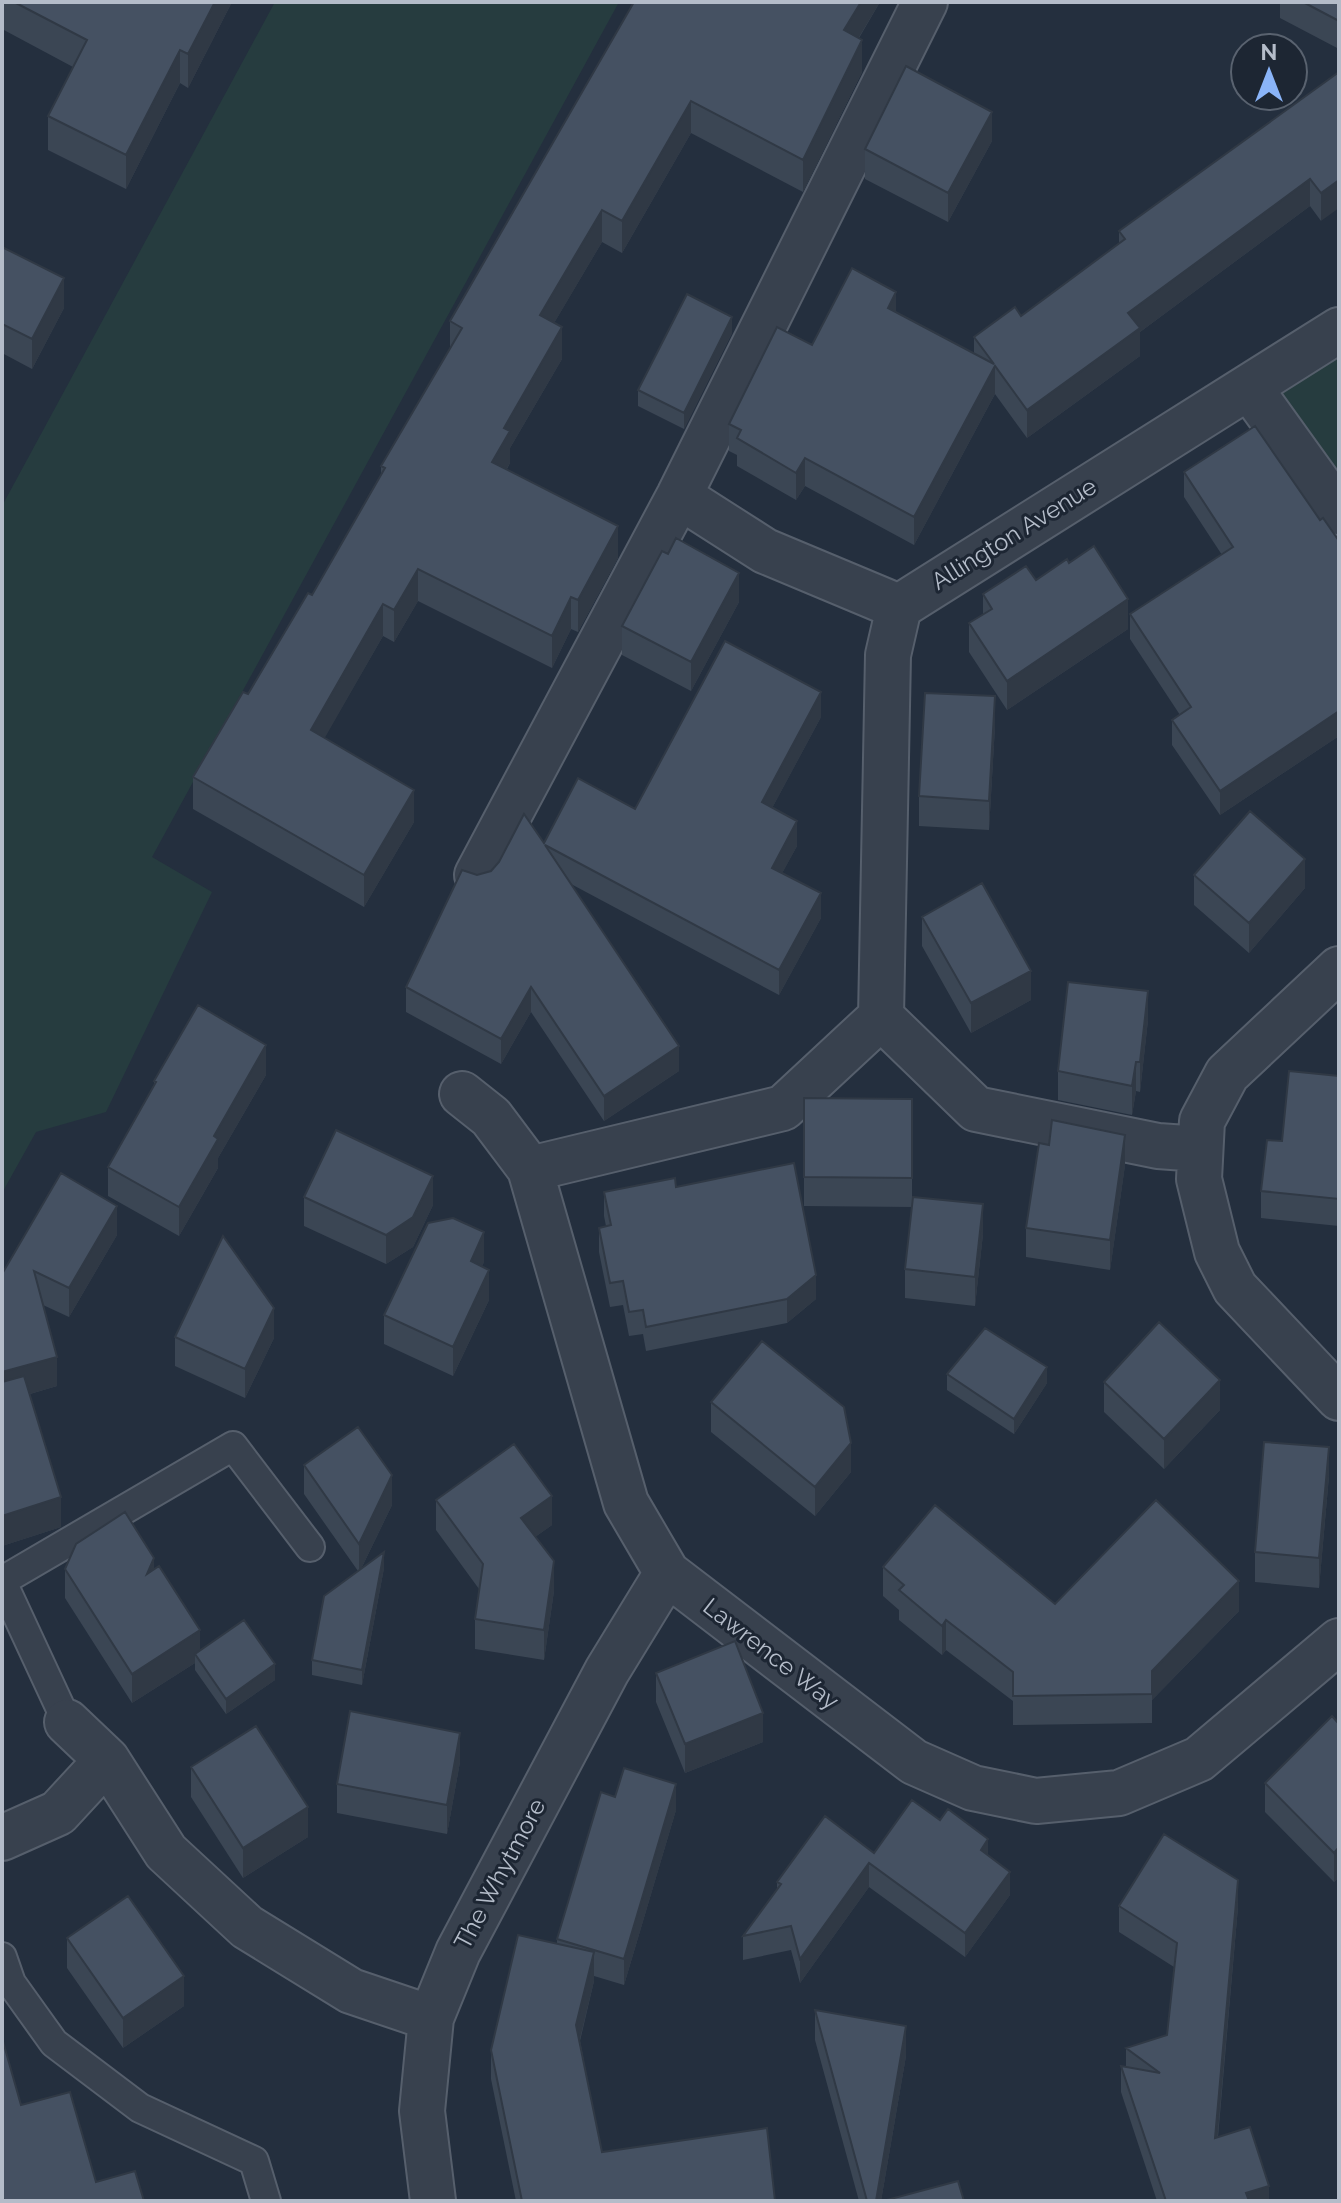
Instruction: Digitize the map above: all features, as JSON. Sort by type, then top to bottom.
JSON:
[{"type":"street","points":[[477,875],[679,496],[925,2]]},
{"type":"street","name":"Allington Avenue","points":[[899,607],[1339,330]]},
{"type":"street","points":[[1249,387],[1339,512]]},
{"type":"street","points":[[530,1169],[783,1108],[881,1017],[888,655],[899,607],[765,551],[679,496]]},
{"type":"street","points":[[1339,969],[1227,1074],[1202,1121],[1199,1179],[1206,1218],[1217,1252],[1235,1288],[1339,1398]]},
{"type":"street","points":[[881,1017],[976,1109],[1158,1146],[1200,1149]]},
{"type":"street","name":"Lawrence Way","points":[[462,1094],[491,1117],[530,1169],[626,1503],[667,1573],[914,1762],[973,1788],[1036,1801],[1119,1793],[1199,1759],[1339,1641]]},
{"type":"street","name":"The Whytmore","points":[[433,2201],[422,2111],[431,2018],[458,1952],[607,1671],[667,1573]]},
{"type":"street","points":[[67,1722],[107,1760],[166,1852],[247,1927],[351,1991],[431,2018]]},
{"type":"street","points":[[2,1838],[58,1813],[107,1760]]},
{"type":"lane","points":[[67,1722],[2,1581],[233,1446],[310,1547]]},
{"type":"lane","points":[[2,1957],[11,1983],[54,2043],[140,2108],[254,2161],[266,2201]]},
{"type":"green space","points":[[275,2],[619,2],[152,857],[212,892],[106,1112],[36,1132],[2,1193],[2,506]]},
{"type":"green space","points":[[1339,330],[1339,512],[1249,387]]},
{"type":"building","points":[[14,2],[215,2],[188,54],[180,50],[126,155],[48,116],[87,40]]},
{"type":"building","points":[[634,2],[861,2],[844,30],[862,40],[803,160],[691,101],[622,221],[602,210],[540,315],[562,327],[504,428],[510,431],[492,462],[618,526],[578,600],[571,597],[552,636],[418,569],[394,610],[383,604],[311,730],[414,790],[364,875],[193,777],[243,692],[248,694],[308,593],[312,595],[385,468],[381,466],[462,328],[450,321]]},
{"type":"building","points":[[1303,2],[1339,2],[1339,21]]},
{"type":"building","points":[[906,66],[992,112],[948,193],[865,149]]},
{"type":"building","points":[[1339,72],[1339,180],[1321,193],[1310,179],[1128,313],[1140,328],[1027,410],[995,366],[914,517],[805,458],[796,473],[737,438],[741,430],[729,424],[777,327],[812,345],[852,268],[896,292],[888,308],[994,364],[974,337],[1015,307],[1021,316],[1125,239],[1119,231],[1284,112],[1309,112],[1309,94]]},
{"type":"building","points":[[2,247],[64,278],[32,339],[2,324]]},
{"type":"building","points":[[687,294],[732,317],[684,413],[638,390]]},
{"type":"building","points":[[1255,426],[1320,520],[1323,518],[1339,541],[1339,711],[1220,791],[1172,720],[1191,707],[1130,614],[1233,547],[1184,472]]},
{"type":"building","points":[[676,538],[739,573],[691,662],[622,626],[662,551],[668,554]]},
{"type":"building","points":[[1094,546],[1128,599],[1007,681],[969,623],[992,609],[983,594],[1026,566],[1036,580],[1067,559],[1069,563]]},
{"type":"building","points":[[725,641],[821,692],[762,802],[797,821],[772,868],[821,893],[779,970],[545,845],[679,1046],[604,1096],[531,987],[501,1039],[406,987],[462,870],[477,875],[491,871],[499,862],[524,814],[544,843],[578,778],[635,809]]},
{"type":"building","points":[[925,693],[995,696],[989,801],[919,796]]},
{"type":"building","points":[[1250,811],[1305,859],[1249,923],[1194,875]]},
{"type":"building","points":[[982,883],[1031,971],[971,1003],[922,917]]},
{"type":"building","points":[[1068,982],[1148,991],[1140,1062],[1136,1062],[1132,1086],[1058,1071]]},
{"type":"building","points":[[198,1005],[266,1045],[214,1136],[218,1139],[179,1207],[108,1167]]},
{"type":"building","points":[[1289,1071],[1339,1076],[1339,1199],[1261,1191],[1267,1140],[1282,1141]]},
{"type":"building","points":[[804,1098],[912,1099],[912,1178],[804,1177]]},
{"type":"building","points":[[1052,1120],[1125,1135],[1110,1240],[1026,1228],[1039,1143],[1049,1145]]},
{"type":"building","points":[[336,1130],[433,1176],[413,1217],[386,1235],[304,1197]]},
{"type":"building","points":[[794,1163],[816,1275],[787,1299],[646,1327],[643,1310],[629,1312],[623,1281],[610,1283],[599,1228],[611,1225],[604,1192],[675,1178],[676,1187]]},
{"type":"building","points":[[61,1173],[117,1206],[69,1288],[34,1271],[57,1357],[2,1372],[2,1274]]},
{"type":"building","points":[[913,1197],[983,1204],[975,1277],[905,1269]]},
{"type":"building","points":[[453,1218],[484,1232],[471,1261],[489,1270],[453,1347],[384,1315],[428,1223]]},
{"type":"building","points":[[223,1236],[274,1308],[245,1369],[175,1337]]},
{"type":"building","points":[[1159,1322],[1220,1380],[1164,1439],[1104,1382]]},
{"type":"building","points":[[985,1328],[1047,1367],[1014,1419],[947,1374]]},
{"type":"building","points":[[762,1341],[844,1407],[851,1443],[815,1487],[711,1402]]},
{"type":"building","points":[[24,1376],[61,1497],[2,1516],[2,1382]]},
{"type":"building","points":[[358,1427],[392,1475],[359,1544],[304,1465]]},
{"type":"building","points":[[1264,1442],[1329,1447],[1319,1558],[1255,1552]]},
{"type":"building","points":[[514,1444],[552,1496],[521,1518],[554,1561],[544,1630],[475,1619],[483,1564],[436,1500]]},
{"type":"building","points":[[1156,1500],[1239,1581],[1152,1671],[1152,1694],[1013,1696],[1013,1672],[946,1620],[942,1626],[899,1590],[904,1585],[883,1567],[935,1505],[1055,1604]]},
{"type":"building","points":[[125,1512],[154,1558],[147,1574],[159,1566],[200,1630],[132,1674],[65,1569],[76,1544]]},
{"type":"building","points":[[384,1552],[362,1670],[312,1660],[324,1596]]},
{"type":"building","points":[[244,1620],[275,1664],[226,1699],[195,1654]]},
{"type":"building","points":[[735,1641],[763,1713],[685,1744],[656,1673]]},
{"type":"building","points":[[350,1711],[460,1733],[447,1805],[337,1784]]},
{"type":"building","points":[[1332,1716],[1339,1724],[1339,1847],[1334,1853],[1265,1783]]},
{"type":"building","points":[[256,1726],[308,1807],[243,1848],[191,1767]]},
{"type":"building","points":[[624,1768],[676,1784],[624,1959],[557,1939],[601,1792],[615,1797]]},
{"type":"building","points":[[912,1800],[940,1820],[948,1809],[988,1839],[981,1850],[1010,1872],[965,1933],[869,1863],[800,1959],[791,1926],[743,1936],[825,1816],[874,1853]]},
{"type":"building","points":[[1164,1834],[1238,1880],[1215,2138],[1250,2127],[1269,2186],[1246,2193],[1249,2201],[1166,2201],[1121,2066],[1160,2073],[1126,2048],[1167,2035],[1177,1943],[1119,1906]]},
{"type":"building","points":[[128,1896],[184,1976],[123,2018],[67,1938]]},
{"type":"building","points":[[518,1935],[594,1952],[576,2025],[602,2152],[767,2128],[775,2201],[522,2201],[491,2050]]},
{"type":"building","points":[[815,2010],[906,2026],[876,2201],[867,2201]]},
{"type":"building","points":[[2,2038],[21,2105],[70,2092],[96,2182],[135,2171],[144,2201],[4,2201]]},
{"type":"building","points":[[958,2181],[964,2201],[883,2201]]}]
